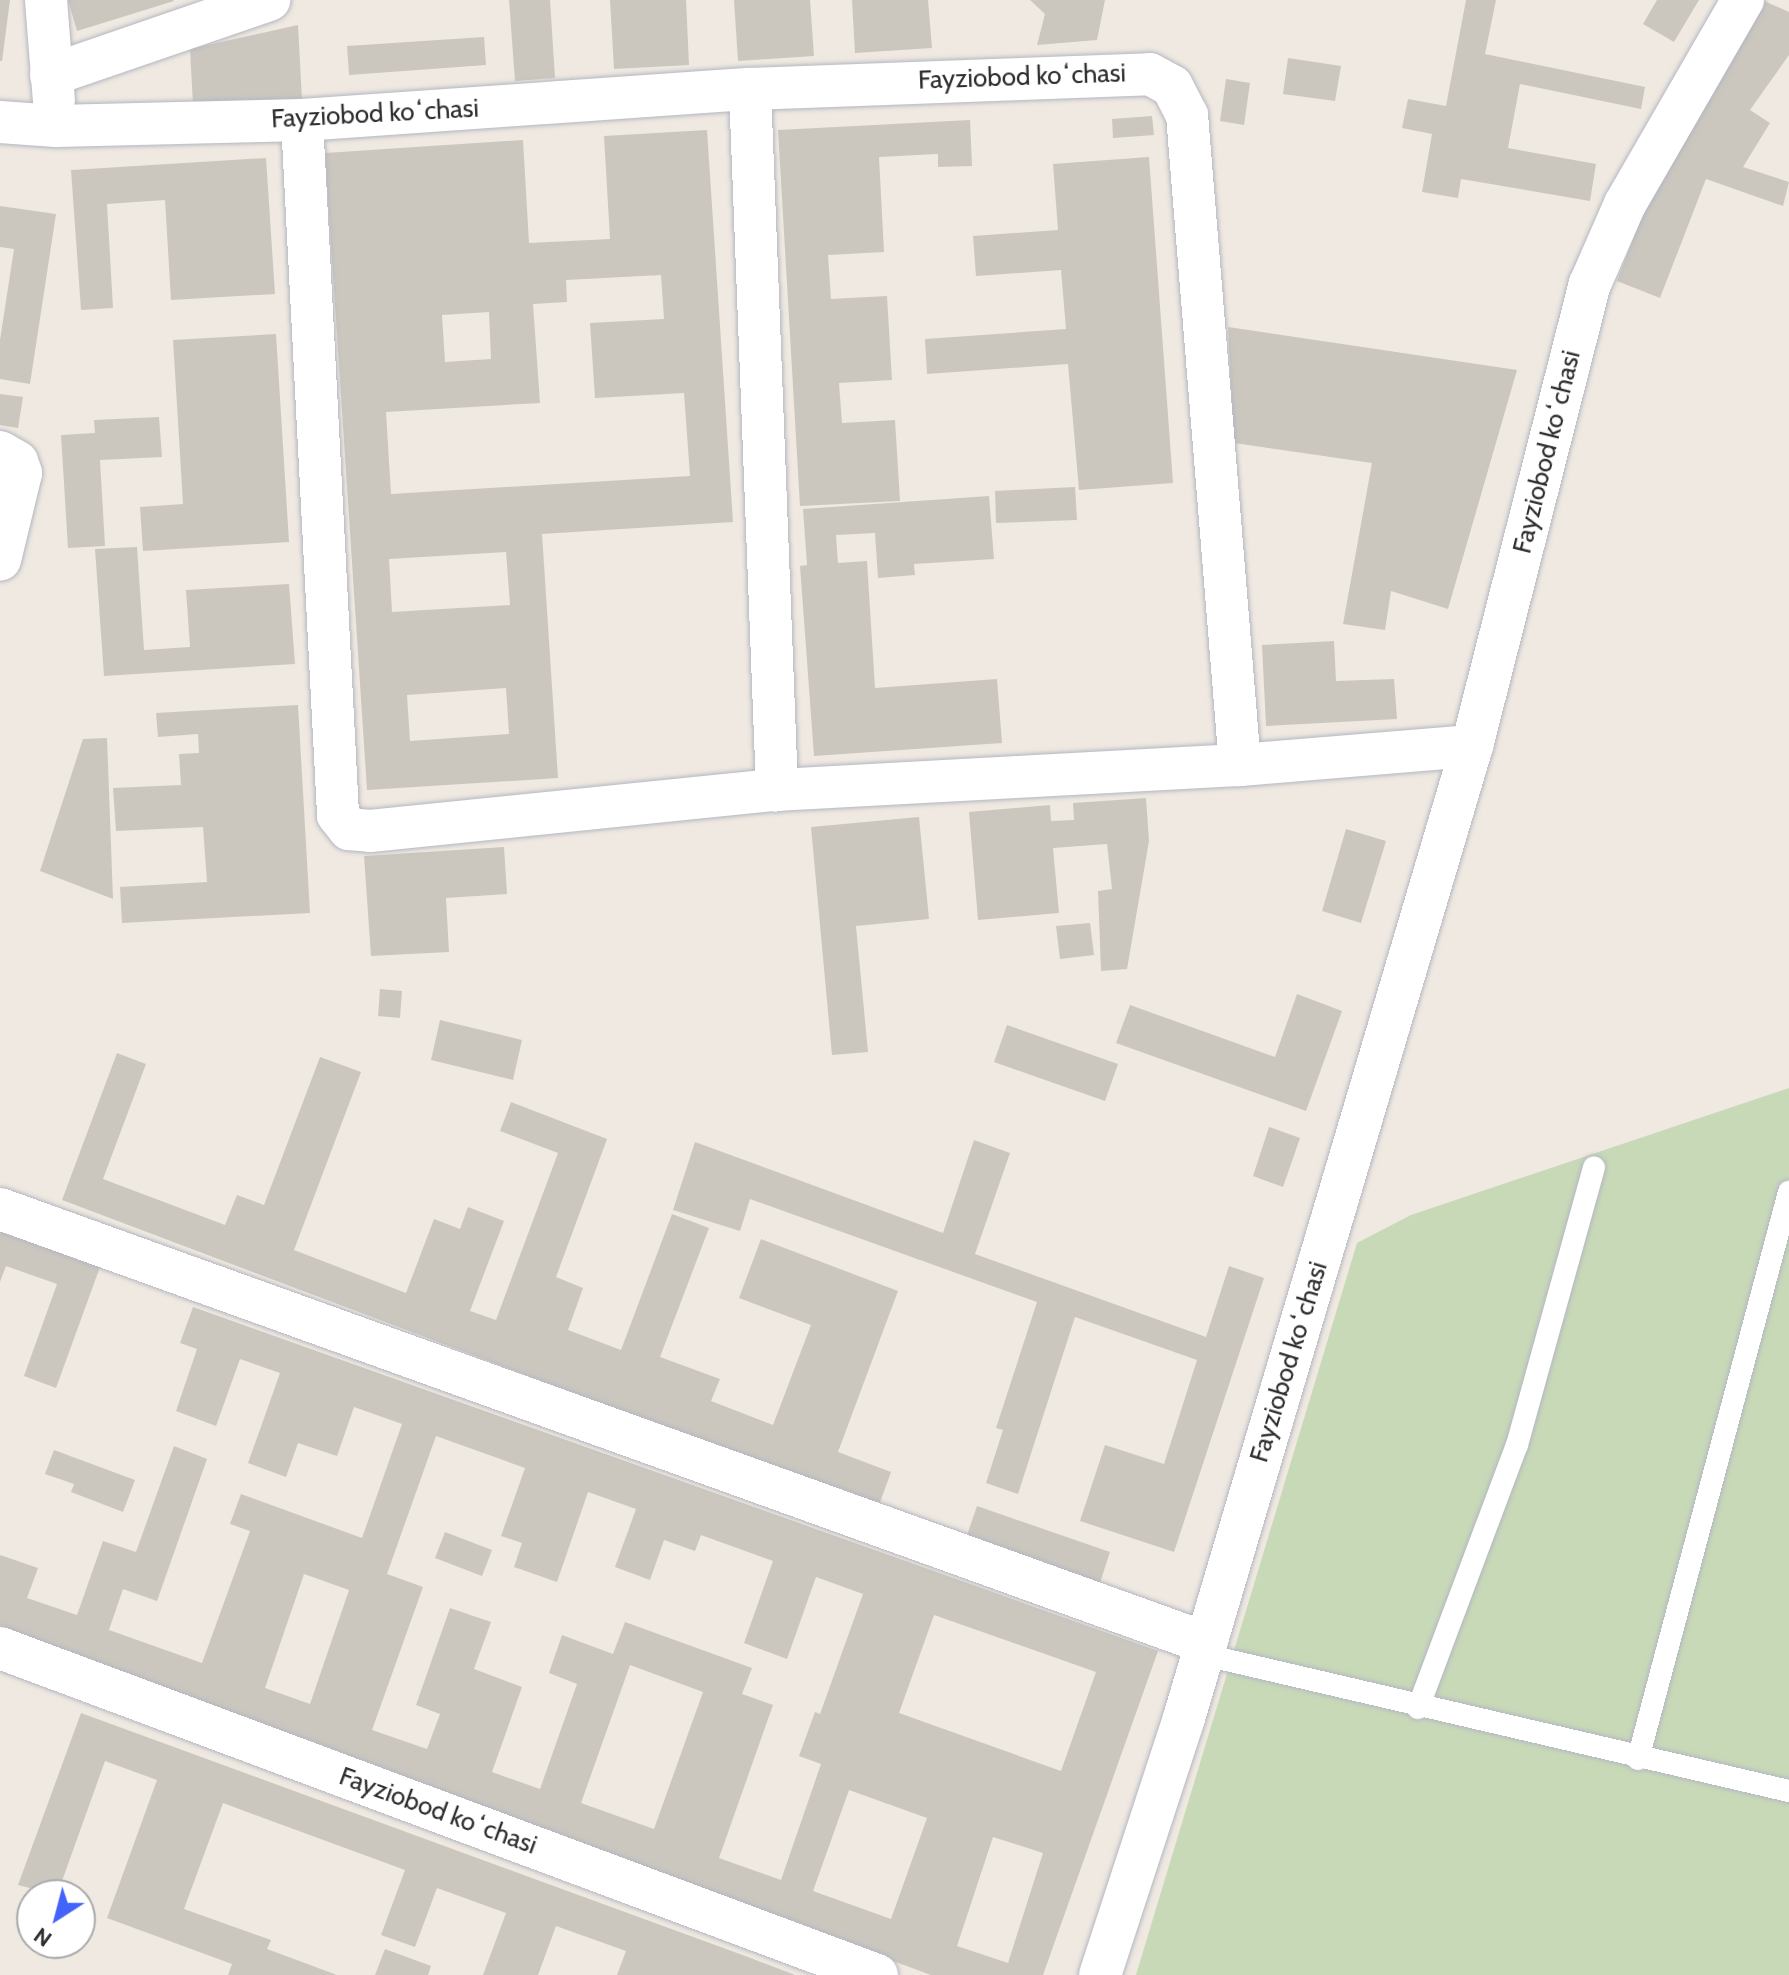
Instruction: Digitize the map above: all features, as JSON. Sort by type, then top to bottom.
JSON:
[{"type":"street","points":[[46,0],[56,126]]},
{"type":"street","points":[[51,75],[269,0]]},
{"type":"street","name":"Fayziobod koʻchasi","points":[[1100,1975],[1204,1649],[1472,746],[1590,284],[1625,204],[1743,0]]},
{"type":"street","name":"Fayziobod koʻchasi","points":[[0,122],[56,126],[302,120],[750,89],[1134,71],[1172,86],[1187,115],[1240,765]]},
{"type":"street","points":[[750,89],[777,790]]},
{"type":"street","points":[[302,120],[342,823],[370,831],[777,790],[1240,765],[1472,746]]},
{"type":"street","points":[[0,452],[17,462],[21,473],[0,560]]},
{"type":"street","points":[[0,1209],[1204,1649]]},
{"type":"street","name":"Fayziobod koʻchasi","points":[[0,1648],[877,1975]]},
{"type":"lane","points":[[1418,1708],[1517,1445],[1594,1167]]},
{"type":"lane","points":[[1638,1759],[1789,1192]]},
{"type":"lane","points":[[1204,1649],[1418,1708],[1789,1791]]},
{"type":"green space","points":[[1789,1088],[1789,1975],[1136,1975],[1357,1243],[1411,1215]]},
{"type":"building","points":[[0,0],[10,0],[2,61],[0,61]]},
{"type":"building","points":[[68,0],[173,0],[174,1],[77,31]]},
{"type":"building","points":[[509,0],[550,0],[555,78],[515,81]]},
{"type":"building","points":[[610,0],[686,0],[689,65],[614,69]]},
{"type":"building","points":[[734,0],[810,0],[814,56],[738,61]]},
{"type":"building","points":[[852,0],[928,0],[932,48],[855,53]]},
{"type":"building","points":[[1030,0],[1105,0],[1097,40],[1037,45],[1045,14]]},
{"type":"building","points":[[1466,0],[1496,0],[1485,54],[1645,87],[1641,109],[1520,84],[1508,148],[1596,164],[1590,201],[1461,179],[1458,198],[1422,192],[1432,134],[1402,128],[1408,99],[1446,106]]},
{"type":"building","points":[[1657,0],[1699,0],[1674,42],[1643,24]]},
{"type":"building","points":[[1762,0],[1789,12],[1789,55],[1750,110],[1770,123],[1743,167],[1789,182],[1783,206],[1706,179],[1660,298],[1617,281],[1664,159]]},
{"type":"building","points":[[298,25],[302,100],[193,105],[190,49]]},
{"type":"building","points":[[484,37],[486,65],[349,75],[347,46]]},
{"type":"building","points":[[1288,58],[1341,66],[1335,101],[1283,94]]},
{"type":"building","points":[[1226,79],[1250,83],[1244,125],[1220,121]]},
{"type":"building","points":[[1152,116],[1154,135],[1113,138],[1112,119]]},
{"type":"building","points":[[970,120],[972,166],[938,167],[938,154],[879,157],[884,252],[828,255],[831,299],[887,296],[892,380],[839,383],[842,423],[895,420],[900,501],[800,506],[778,130]]},
{"type":"building","points":[[707,130],[733,522],[542,534],[558,778],[367,790],[325,153],[523,140],[529,243],[610,239],[604,136]],"holes":[[[661,275],[664,319],[590,323],[595,398],[684,393],[690,476],[391,494],[386,412],[540,403],[533,304],[567,302],[566,280]],[[489,312],[491,359],[445,362],[442,315]],[[506,552],[510,605],[392,612],[389,559]],[[506,688],[509,734],[410,741],[407,695]]]},
{"type":"building","points":[[1149,157],[1173,483],[1079,490],[1068,364],[927,374],[925,339],[1066,329],[1061,270],[976,276],[973,236],[1058,230],[1053,164]]},
{"type":"building","points":[[266,158],[275,294],[171,300],[165,200],[107,204],[113,308],[81,310],[71,170]]},
{"type":"building","points":[[0,206],[56,214],[30,384],[0,379],[0,340],[14,249],[0,247]]},
{"type":"building","points":[[1228,327],[1517,370],[1448,609],[1391,591],[1385,630],[1343,624],[1372,463],[1234,443]]},
{"type":"building","points":[[276,334],[289,542],[143,551],[140,507],[183,504],[173,340]]},
{"type":"building","points":[[0,394],[23,397],[18,428],[0,425]]},
{"type":"building","points":[[159,417],[162,457],[100,460],[105,546],[68,548],[61,435],[95,433],[94,420]]},
{"type":"building","points":[[1075,487],[1077,520],[996,523],[995,491]]},
{"type":"building","points":[[989,496],[994,559],[914,564],[915,575],[878,578],[875,533],[836,535],[838,563],[867,561],[875,688],[997,679],[1002,743],[814,756],[800,566],[807,565],[803,509]]},
{"type":"building","points":[[137,547],[144,650],[190,647],[186,590],[289,584],[295,664],[104,676],[95,549]]},
{"type":"building","points":[[1334,641],[1336,681],[1394,679],[1397,719],[1266,726],[1262,645]]},
{"type":"building","points":[[298,705],[310,913],[122,923],[120,887],[207,882],[203,827],[116,831],[113,788],[181,785],[179,754],[199,753],[198,734],[158,737],[156,713]]},
{"type":"building","points":[[107,738],[113,899],[40,871],[83,739]]},
{"type":"building","points":[[1146,798],[1149,841],[1127,969],[1101,971],[1098,891],[1112,889],[1107,844],[1053,848],[1059,913],[978,920],[969,812],[1050,805],[1051,821],[1074,820],[1073,803]]},
{"type":"building","points":[[919,817],[929,919],[856,926],[868,1052],[832,1055],[811,827]]},
{"type":"building","points":[[1346,829],[1386,841],[1361,923],[1322,911]]},
{"type":"building","points":[[504,847],[507,894],[446,898],[449,952],[371,956],[364,856]]},
{"type":"building","points":[[1090,923],[1094,955],[1060,959],[1056,926]]},
{"type":"building","points":[[380,989],[402,991],[400,1018],[378,1016]]},
{"type":"building","points":[[1297,994],[1342,1011],[1306,1111],[1116,1043],[1130,1005],[1275,1057]]},
{"type":"building","points":[[440,1020],[522,1040],[513,1080],[431,1060]]},
{"type":"building","points":[[1007,1025],[1118,1064],[1105,1101],[994,1062]]},
{"type":"building","points":[[117,1053],[146,1064],[103,1179],[225,1225],[237,1195],[264,1205],[320,1057],[361,1072],[294,1250],[406,1293],[434,1219],[460,1229],[468,1207],[504,1221],[470,1311],[496,1320],[558,1153],[500,1131],[511,1102],[607,1139],[556,1277],[583,1288],[568,1330],[621,1350],[672,1214],[709,1228],[660,1357],[720,1379],[711,1401],[773,1425],[811,1325],[739,1298],[761,1239],[898,1291],[838,1452],[891,1472],[878,1508],[62,1200]]},
{"type":"building","points":[[1269,1127],[1300,1138],[1283,1187],[1253,1176]]},
{"type":"building","points":[[974,1140],[1010,1153],[975,1254],[1206,1337],[1229,1266],[1264,1278],[1174,1552],[1080,1521],[1105,1445],[1164,1464],[1197,1360],[1075,1317],[1018,1494],[986,1483],[1003,1430],[996,1428],[1037,1302],[750,1199],[740,1231],[673,1210],[695,1142],[943,1233]]},
{"type":"building","points":[[0,1231],[100,1267],[56,1388],[24,1376],[57,1284],[6,1266],[0,1282]]},
{"type":"building","points":[[193,1307],[1158,1651],[1043,1975],[931,1975],[0,1632],[0,1555],[38,1568],[27,1598],[77,1615],[103,1541],[136,1552],[174,1446],[207,1459],[157,1601],[123,1589],[109,1630],[202,1663],[250,1531],[230,1524],[241,1494],[362,1538],[402,1424],[354,1407],[337,1456],[298,1443],[286,1477],[248,1463],[280,1373],[240,1359],[216,1426],[176,1411],[197,1349],[180,1343]],"holes":[[[436,1436],[525,1468],[501,1536],[522,1543],[514,1567],[557,1582],[588,1492],[636,1509],[615,1567],[650,1580],[664,1540],[695,1551],[701,1535],[773,1561],[744,1643],[787,1659],[816,1577],[863,1594],[820,1714],[815,1712],[799,1756],[821,1764],[781,1880],[719,1858],[773,1705],[742,1694],[752,1668],[625,1622],[613,1654],[562,1635],[549,1673],[577,1684],[540,1789],[492,1772],[522,1687],[474,1669],[491,1622],[450,1608],[416,1705],[440,1714],[427,1749],[372,1730],[423,1587],[387,1574]],[[304,1574],[349,1590],[310,1704],[265,1688]],[[934,1615],[1096,1672],[1061,1771],[899,1713]],[[630,1665],[703,1692],[654,1829],[581,1803]],[[849,1790],[927,1818],[891,1919],[813,1891]],[[993,1837],[1043,1853],[1008,1963],[957,1946]]]},
{"type":"building","points":[[54,1450],[135,1480],[123,1512],[71,1492],[74,1484],[45,1474]]},
{"type":"building","points":[[977,1506],[1110,1552],[1099,1586],[965,1541]]},
{"type":"building","points":[[445,1532],[492,1550],[482,1576],[435,1558]]},
{"type":"building","points":[[81,1713],[795,1975],[617,1975],[626,1951],[556,1926],[538,1975],[483,1975],[506,1913],[437,1888],[415,1947],[381,1935],[405,1870],[223,1803],[184,1909],[271,1940],[267,1949],[337,1975],[228,1975],[232,1964],[107,1918],[157,1780],[105,1761],[63,1879],[20,1879]]},
{"type":"building","points":[[385,1949],[431,1966],[428,1975],[375,1975]]}]
